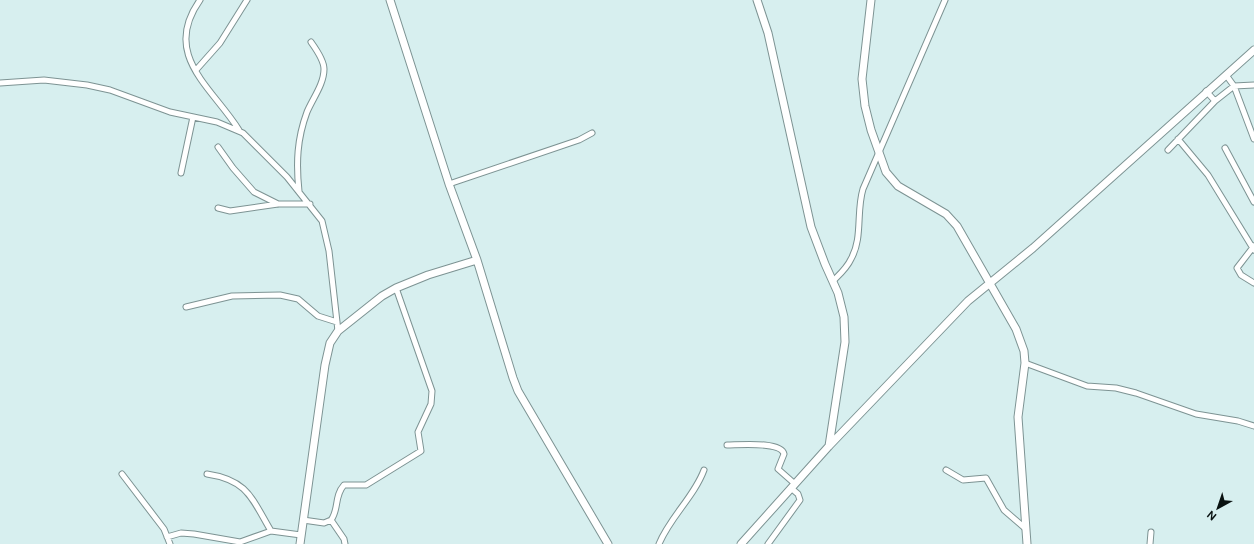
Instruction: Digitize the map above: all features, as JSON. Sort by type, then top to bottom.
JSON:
[{"type":"street","points":[[200,0],[191,15],[185,43],[187,53],[196,70],[240,131],[276,165],[310,204],[322,221],[329,250],[338,330]]},
{"type":"street","points":[[196,70],[220,43],[247,0]]},
{"type":"street","points":[[390,0],[449,184],[477,260],[516,385],[608,544]]},
{"type":"street","points":[[756,0],[768,33],[811,227],[842,304],[845,342],[829,446]]},
{"type":"street","points":[[871,0],[862,79],[865,106],[878,151],[886,172],[898,186],[946,214],[957,226],[1016,329],[1024,351],[1025,363],[1018,418],[1027,544]]},
{"type":"street","points":[[833,281],[852,258],[858,232],[859,202],[878,151],[946,0]]},
{"type":"street","points":[[299,192],[297,165],[299,138],[308,111],[320,85],[324,69],[322,61],[311,42]]},
{"type":"street","points":[[741,544],[829,446],[957,313],[989,283],[1033,248],[1254,50]]},
{"type":"street","points":[[1226,75],[1234,86],[1254,138]]},
{"type":"street","points":[[0,83],[44,80],[87,85],[110,90],[170,112],[217,122],[240,131]]},
{"type":"street","points":[[1168,150],[1216,101],[1234,86],[1254,85]]},
{"type":"street","points":[[1206,92],[1216,101]]},
{"type":"street","points":[[181,172],[193,117]]},
{"type":"street","points":[[449,184],[579,140],[592,133]]},
{"type":"street","points":[[1178,139],[1208,175],[1253,249],[1237,268],[1241,275],[1254,282]]},
{"type":"street","points":[[218,147],[232,168],[254,192],[278,204]]},
{"type":"street","points":[[1225,148],[1253,198]]},
{"type":"street","points":[[218,208],[230,211],[278,204],[310,204]]},
{"type":"street","points":[[300,544],[325,365],[330,343],[338,330],[367,307],[396,288],[428,275],[477,260]]},
{"type":"street","points":[[304,520],[324,523],[332,520],[336,512],[337,496],[344,485],[366,485],[421,451],[418,432],[431,404],[432,391],[396,288]]},
{"type":"street","points":[[186,307],[232,296],[280,295],[298,299],[318,316],[337,322]]},
{"type":"street","points":[[1025,363],[1087,386],[1116,388],[1136,393],[1196,414],[1238,421],[1254,426]]},
{"type":"street","points":[[728,445],[762,445],[781,449],[784,454],[778,469],[793,486],[800,497],[799,502],[768,544]]},
{"type":"street","points":[[659,544],[672,521],[694,490],[704,470]]},
{"type":"street","points":[[946,470],[963,480],[986,478],[1004,510],[1027,529]]},
{"type":"street","points":[[122,474],[164,529],[170,544]]},
{"type":"street","points":[[207,474],[230,479],[242,487],[253,497],[271,530]]},
{"type":"street","points":[[332,520],[344,539],[345,544]]},
{"type":"street","points":[[167,537],[181,533],[240,542],[271,530],[301,535]]},
{"type":"street","points":[[1150,544],[1151,532]]}]
